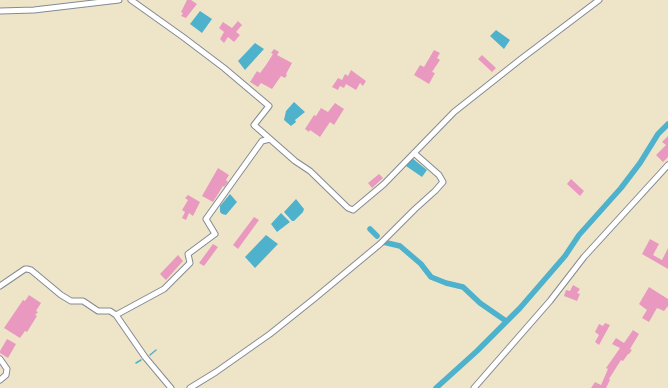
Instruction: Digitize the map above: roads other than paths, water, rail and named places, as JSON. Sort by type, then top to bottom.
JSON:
[{"type":"street","points":[[0,11],[34,10],[119,0]]},
{"type":"street","points":[[131,0],[224,68],[269,106],[254,125],[295,161],[310,171],[350,210],[353,210],[384,184],[454,112],[527,54],[599,0]]},
{"type":"street","points":[[116,315],[164,289],[190,263],[188,254],[215,234],[206,219],[262,142],[270,139]]},
{"type":"street","points":[[190,388],[252,347],[315,298],[380,244],[435,191],[443,182],[439,175],[414,153]]},
{"type":"street","points":[[474,388],[550,301],[584,257],[668,164]]},
{"type":"street","points":[[0,286],[27,269],[31,270],[61,295],[71,301],[83,300],[98,311],[110,311],[116,315],[145,357],[171,388]]},
{"type":"street","points":[[0,359],[7,369],[6,375],[0,380]]},
{"type":"water","points":[[200,11],[212,19],[202,33],[190,24]]},
{"type":"water","points":[[496,30],[510,40],[504,49],[490,36]]},
{"type":"water","points":[[255,43],[264,49],[245,70],[238,61]]},
{"type":"water","points":[[294,102],[305,112],[295,120],[296,122],[291,126],[284,120],[286,111]]},
{"type":"water","points":[[412,158],[427,170],[422,177],[406,166]]},
{"type":"water","points":[[230,194],[237,202],[226,215],[222,214],[220,212],[220,206]]},
{"type":"water","points":[[296,199],[304,209],[294,221],[292,221],[284,212]]},
{"type":"water","points":[[281,213],[290,222],[277,232],[271,224]]},
{"type":"water","points":[[266,235],[278,244],[255,268],[245,257]]},
{"type":"waterway","points":[[436,388],[477,351],[520,308],[565,256],[579,235],[621,188],[640,163],[658,134],[668,124]]},
{"type":"waterway","points":[[370,229],[377,236]]},
{"type":"waterway","points":[[383,242],[400,246],[421,264],[431,277],[446,283],[463,287],[480,303],[506,321]]},
{"type":"waterway","points":[[150,355],[156,350]]},
{"type":"waterway","points":[[136,363],[141,360]]}]
